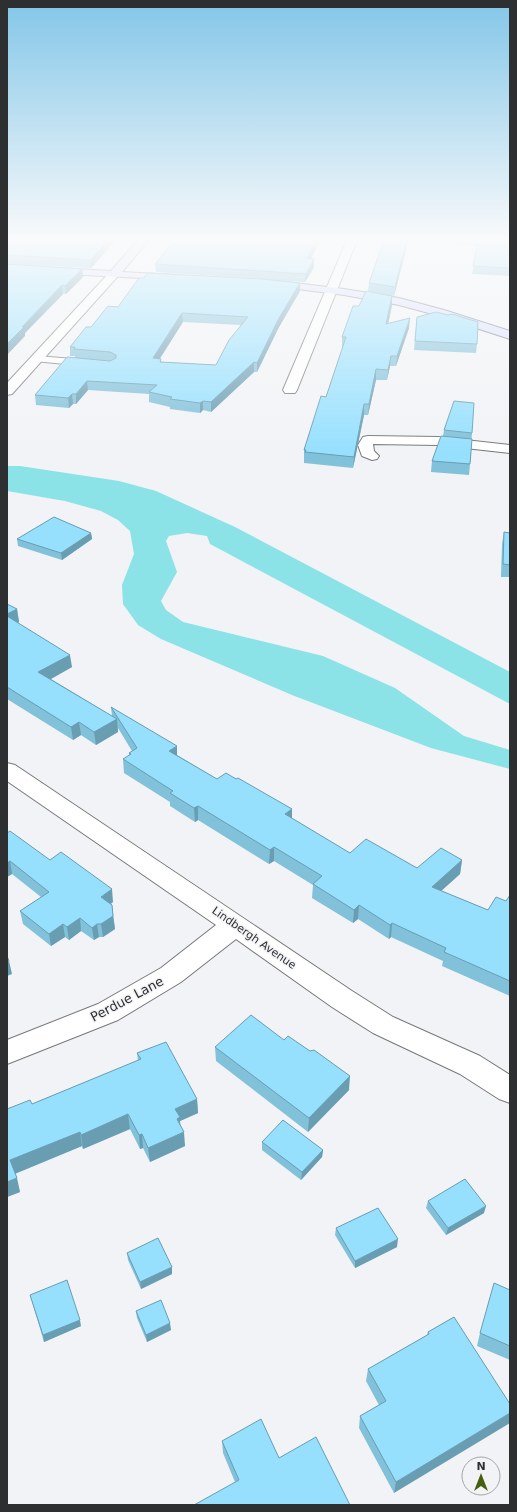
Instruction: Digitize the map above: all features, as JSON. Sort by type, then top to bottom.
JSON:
[{"type":"street","points":[[7,392],[80,311]]},
{"type":"street","points":[[290,390],[323,311]]},
{"type":"street","points":[[431,311],[510,335]]},
{"type":"street","points":[[372,456],[366,453],[365,445],[368,440],[438,441],[510,449]]},
{"type":"street","name":"Lindbergh Avenue","points":[[7,770],[235,924],[342,999],[383,1024],[470,1065],[510,1090]]},
{"type":"street","name":"Perdue Lane","points":[[7,1052],[108,1012],[171,975],[235,924]]},
{"type":"lane","points":[[37,358],[94,364]]},
{"type":"water","points":[[7,466],[20,466],[119,481],[156,491],[235,527],[510,672],[510,704],[210,544],[207,536],[187,533],[169,536],[166,541],[177,572],[161,601],[166,610],[183,622],[323,656],[395,688],[464,736],[510,750],[510,769],[431,748],[292,695],[161,639],[138,625],[123,604],[122,585],[134,554],[130,531],[118,520],[101,511],[65,501],[7,491]]},
{"type":"building","points":[[7,311],[38,311],[22,327],[24,327],[7,344]]},
{"type":"building","points":[[104,311],[283,311],[257,363],[254,362],[211,402],[203,401],[200,403],[170,399],[172,397],[149,392],[157,385],[87,381],[76,394],[72,394],[68,398],[35,395],[67,357],[110,361],[116,358],[116,355],[110,352],[74,349],[75,347],[70,347],[86,327],[91,327]],"holes":[[[182,313],[248,317],[229,340],[216,365],[160,362],[161,359],[153,358]]]},
{"type":"building","points":[[351,311],[389,311],[386,324],[410,318],[397,356],[391,356],[388,370],[376,369],[369,404],[364,404],[354,457],[305,452],[306,450],[304,450],[321,396],[326,397],[346,337],[342,337]]},
{"type":"building","points":[[436,312],[448,315],[452,314],[478,322],[477,344],[415,341],[417,317]]},
{"type":"building","points":[[454,401],[474,403],[472,433],[444,430]]},
{"type":"building","points":[[441,436],[472,439],[470,464],[432,461]]},
{"type":"building","points":[[54,517],[91,533],[61,553],[17,539]]},
{"type":"building","points":[[504,532],[510,533],[510,565],[503,564]]},
{"type":"building","points":[[7,604],[17,609],[7,614]]},
{"type":"building","points":[[7,616],[70,655],[38,672],[117,719],[94,732],[79,722],[71,727],[7,687]]},
{"type":"building","points":[[111,707],[177,746],[169,751],[217,779],[226,773],[236,779],[238,778],[292,809],[285,814],[350,853],[366,839],[417,868],[441,848],[462,860],[432,887],[488,910],[496,897],[506,901],[510,895],[510,981],[444,952],[446,948],[392,923],[390,925],[359,905],[354,910],[313,884],[322,876],[274,847],[270,850],[198,806],[194,808],[170,793],[173,791],[123,759],[137,748]]},
{"type":"building","points":[[10,831],[50,860],[61,852],[112,889],[101,897],[112,905],[113,916],[92,928],[80,918],[67,927],[63,924],[49,934],[20,911],[49,892],[10,861],[7,863],[7,833]]},
{"type":"building","points":[[251,1015],[284,1040],[288,1036],[310,1051],[314,1050],[350,1076],[309,1118],[215,1047]]},
{"type":"building","points":[[166,1042],[197,1099],[175,1109],[180,1117],[177,1119],[184,1132],[148,1148],[142,1134],[139,1135],[128,1114],[81,1135],[80,1132],[10,1160],[17,1178],[7,1182],[7,1109],[30,1100],[32,1104],[141,1059],[137,1053]]},
{"type":"building","points":[[283,1120],[323,1150],[302,1172],[262,1142]]},
{"type":"building","points":[[465,1179],[486,1206],[448,1228],[428,1201]]},
{"type":"building","points":[[378,1208],[398,1239],[355,1261],[336,1228]]},
{"type":"building","points":[[158,1238],[172,1267],[140,1282],[127,1253]]},
{"type":"building","points":[[67,1280],[80,1320],[43,1335],[30,1295]]},
{"type":"building","points":[[494,1283],[510,1290],[510,1346],[480,1333]]},
{"type":"building","points":[[161,1300],[170,1323],[146,1335],[136,1311]]},
{"type":"building","points":[[454,1317],[510,1404],[510,1413],[396,1482],[360,1416],[386,1401],[368,1369],[429,1334],[428,1332]]},
{"type":"building","points":[[261,1419],[279,1458],[316,1437],[350,1505],[194,1505],[239,1480],[222,1441]]}]
